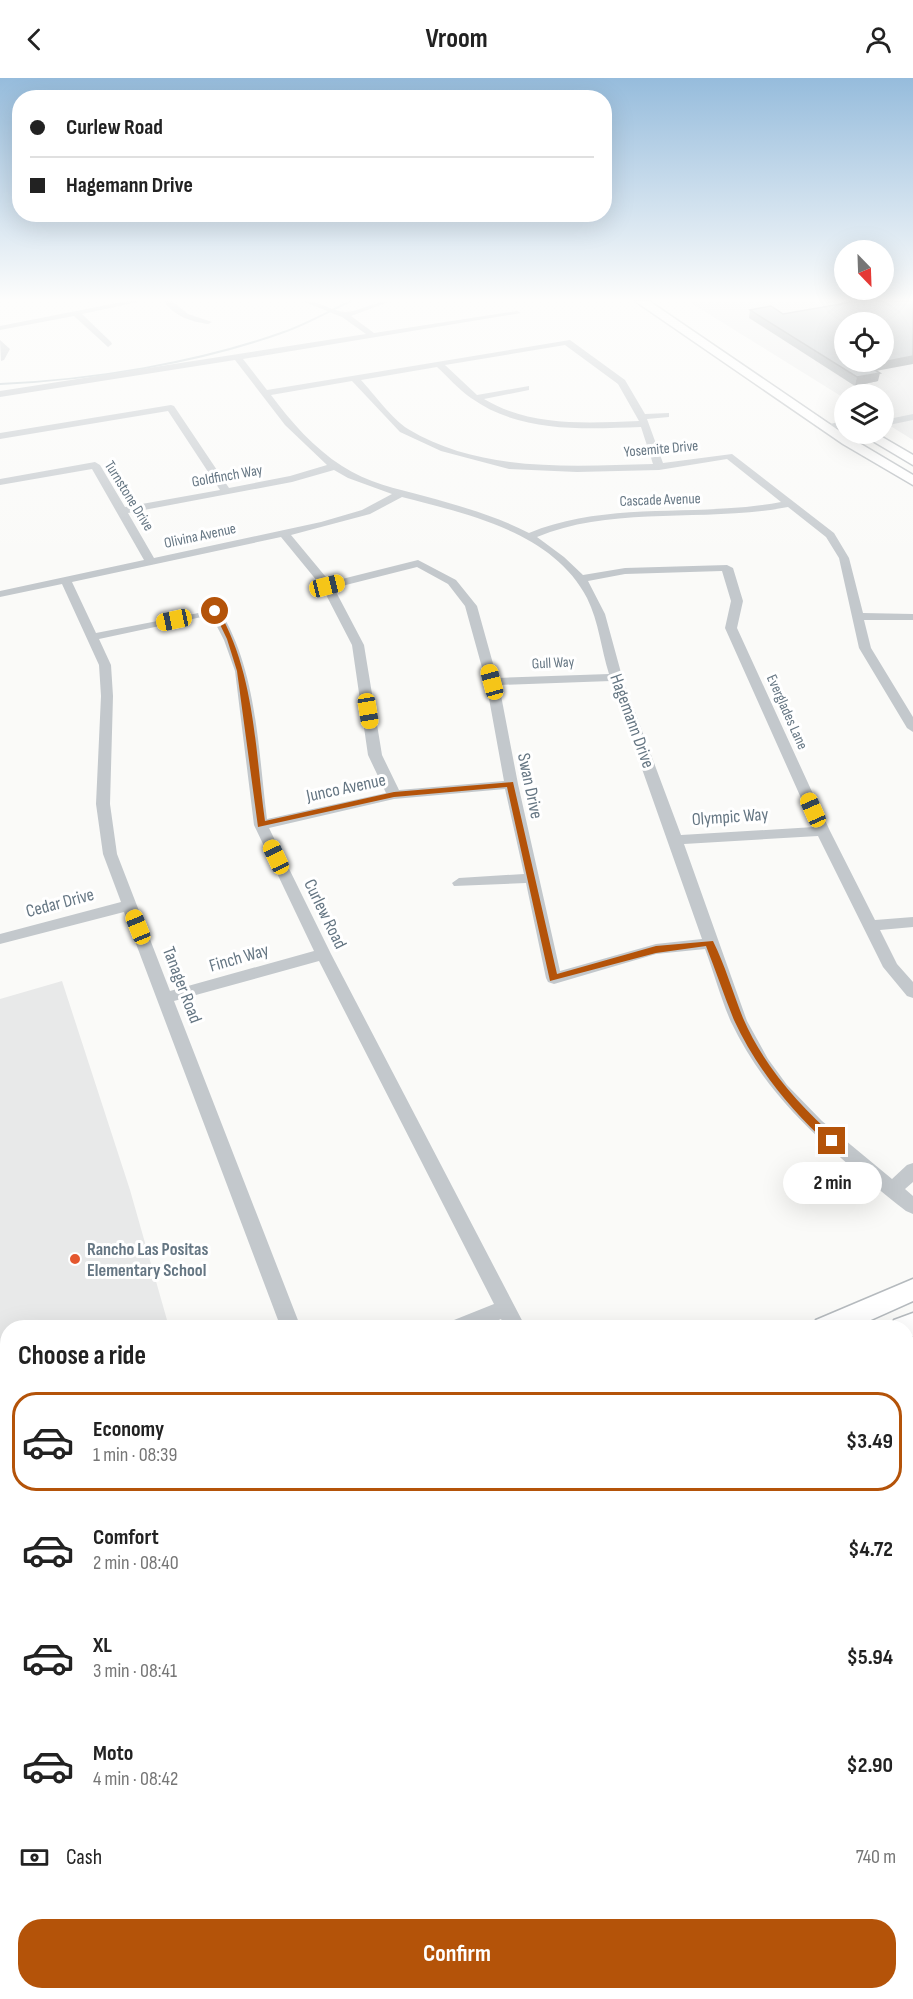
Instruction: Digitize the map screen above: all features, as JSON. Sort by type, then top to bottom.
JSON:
[{"type":"highway","points":[[784,391],[834,422]]},
{"type":"highway","points":[[864,444],[913,481]]},
{"type":"highway","points":[[885,444],[913,461]]},
{"type":"main road","points":[[844,1320],[913,1290]]},
{"type":"street","points":[[0,394],[21,391]]},
{"type":"street","name":"Hagemann Drive","points":[[264,391],[306,443],[352,476],[401,493],[464,510],[530,536],[582,579],[597,606],[615,676],[739,1021],[766,1069],[808,1120],[844,1152],[913,1206]]},
{"type":"street","points":[[266,393],[280,391]]},
{"type":"street","name":"Yosemite Drive","points":[[366,391],[403,430],[444,449],[509,466],[578,469],[659,466],[729,456],[830,535],[844,558],[865,648],[913,728]]},
{"type":"street","points":[[467,391],[497,412],[530,422],[577,425],[644,421],[666,415]]},
{"type":"street","points":[[475,398],[513,391]]},
{"type":"street","points":[[627,391],[644,421],[659,466]]},
{"type":"street","points":[[0,436],[171,408],[226,491]]},
{"type":"street","points":[[894,413],[913,409]]},
{"type":"street","points":[[894,421],[913,417]]},
{"type":"street","name":"Turnstone Drive","points":[[0,482],[95,465],[151,562]]},
{"type":"street","name":"Goldfinch Way","points":[[122,511],[292,479],[336,466]]},
{"type":"street","name":"Olivina Avenue","points":[[0,594],[284,534],[366,512],[401,493]]},
{"type":"street","name":"Cascade Avenue","points":[[530,536],[568,522],[615,517],[747,512],[792,503]]},
{"type":"street","points":[[284,534],[327,586],[358,645],[375,755],[394,795]]},
{"type":"street","name":"Swan Drive","points":[[327,586],[418,562],[452,582],[471,606],[492,682],[511,784],[554,978],[656,949],[710,943]]},
{"type":"street","name":"Everglades Lane","points":[[582,579],[625,571],[727,568],[737,601],[731,628],[823,831],[891,967],[913,992]]},
{"type":"street","name":"Tanager Road","points":[[66,580],[105,665],[107,696],[103,804],[110,854],[288,1320]]},
{"type":"street","name":"Curlew Road","points":[[92,637],[215,611],[230,639],[241,671],[261,825],[323,954],[512,1320]]},
{"type":"street","points":[[859,616],[913,617]]},
{"type":"street","name":"Gull Way","points":[[492,682],[615,676]]},
{"type":"street","points":[[896,697],[913,695]]},
{"type":"street","name":"Junco Avenue","points":[[261,825],[394,795],[511,784]]},
{"type":"street","name":"Olympic Way","points":[[675,840],[823,831]]},
{"type":"street","points":[[459,883],[533,878]]},
{"type":"street","name":"Cedar Drive","points":[[0,939],[129,905]]},
{"type":"street","points":[[871,926],[913,922]]},
{"type":"street","name":"Finch Way","points":[[166,998],[323,954]]},
{"type":"street","points":[[893,1190],[913,1170]]},
{"type":"street","points":[[476,1320],[507,1308]]},
{"type":"shaded area","points":[[894,391],[913,391],[913,440],[894,428]]},
{"type":"shaded area","name":"Rancho Las Positas Elementary School","points":[[62,981],[130,1190],[167,1320],[0,1320],[0,999]]},
{"type":"place","name":"Rancho Las Positas Elementary School","points":[[75,1259]]},
{"type":"route","points":[[215,611],[230,639],[241,671],[261,825],[394,795],[511,784],[554,978],[656,949],[710,943],[739,1021],[766,1069],[808,1120],[832,1141]]}]
